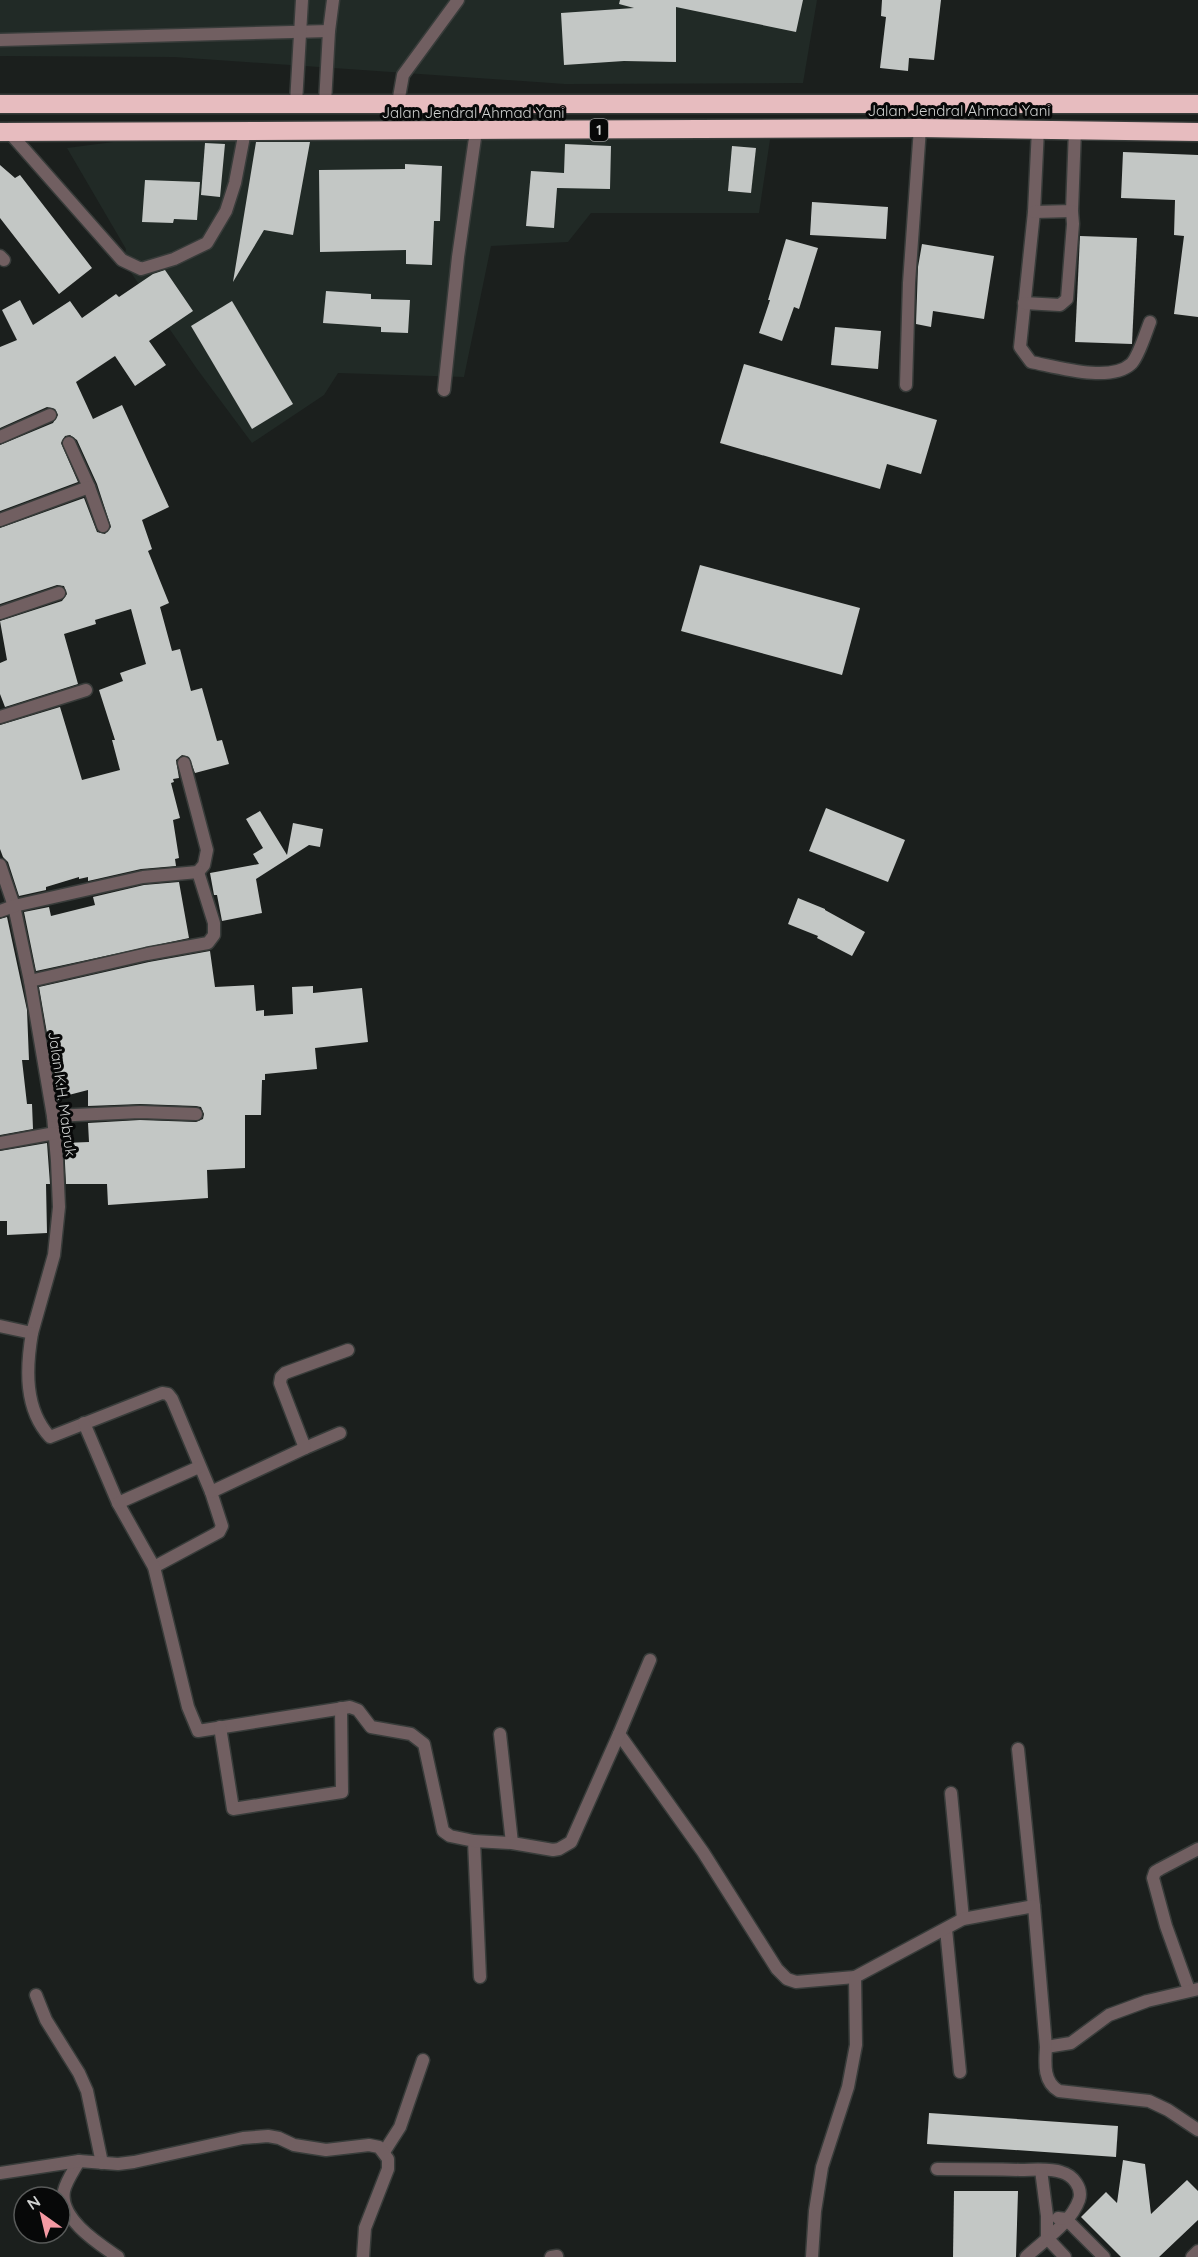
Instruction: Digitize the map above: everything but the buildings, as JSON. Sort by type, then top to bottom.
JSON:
[{"type":"highway","name":"Jalan Jendral Ahmad Yani","points":[[0,104],[1198,104]]},
{"type":"highway","name":"Jalan Jendral Ahmad Yani","points":[[4,132],[920,128],[1198,132]]},
{"type":"street","points":[[296,103],[302,0]]},
{"type":"street","points":[[325,103],[333,0]]},
{"type":"street","points":[[398,103],[403,75],[458,0]]},
{"type":"street","points":[[0,40],[329,31]]},
{"type":"street","points":[[906,385],[909,283],[920,128]]},
{"type":"street","points":[[1038,129],[1034,212],[1020,347],[1032,362],[1078,372],[1117,372],[1132,363],[1150,322]]},
{"type":"street","points":[[1024,303],[1060,305],[1067,299],[1073,224],[1075,129]]},
{"type":"street","points":[[4,132],[122,260],[141,269],[174,259],[207,243],[226,212],[235,183],[245,131]]},
{"type":"street","points":[[444,390],[458,257],[476,131]]},
{"type":"street","points":[[1034,212],[1072,211]]},
{"type":"street","points":[[0,437],[50,415]]},
{"type":"street","points":[[69,443],[89,487],[103,526]]},
{"type":"street","points":[[0,520],[89,487]]},
{"type":"street","points":[[0,613],[59,593]]},
{"type":"street","points":[[0,717],[86,690]]},
{"type":"street","points":[[0,911],[143,877],[198,872],[204,865],[207,850],[184,763]]},
{"type":"street","name":"Jalan K.H. Mabruk","points":[[0,865],[14,906],[30,981],[55,1133],[59,1207],[54,1256],[32,1333],[28,1374],[30,1394],[40,1426],[50,1437],[84,1424]]},
{"type":"street","points":[[30,981],[147,954],[204,944],[212,940],[214,923],[198,872]]},
{"type":"street","points":[[53,1116],[140,1112],[196,1114]]},
{"type":"street","points":[[0,1143],[55,1133]]},
{"type":"street","points":[[0,1326],[32,1333]]},
{"type":"street","points":[[305,1448],[280,1383],[280,1377],[285,1373],[348,1350]]},
{"type":"street","points":[[154,1567],[221,1530],[211,1492],[172,1399],[168,1394],[162,1393],[84,1424],[118,1503],[154,1567],[192,1720],[198,1731],[341,1708],[350,1707],[358,1710],[372,1727],[411,1734],[424,1744],[443,1831],[450,1836],[474,1841],[512,1843],[553,1850],[571,1842],[620,1734],[650,1660]]},
{"type":"street","points":[[211,1492],[340,1433]]},
{"type":"street","points":[[118,1503],[199,1467]]},
{"type":"street","points":[[220,1727],[233,1809],[342,1792],[341,1708]]},
{"type":"street","points":[[500,1734],[512,1843]]},
{"type":"street","points":[[620,1734],[703,1852],[777,1969],[787,1979],[796,1982],[855,1977],[963,1919],[1035,1906]]},
{"type":"street","points":[[1018,1749],[1035,1906],[1046,2069],[1053,2087],[1059,2091],[1149,2101],[1168,2110],[1198,2130]]},
{"type":"street","points":[[951,1793],[963,1919]]},
{"type":"street","points":[[474,1841],[480,1977]]},
{"type":"street","points":[[1046,2047],[1071,2043],[1108,2015],[1147,2001],[1194,1990],[1166,1926],[1153,1878],[1160,1869],[1198,1849]]},
{"type":"street","points":[[946,1929],[960,2072]]},
{"type":"street","points":[[812,2257],[815,2211],[822,2167],[848,2087],[856,2045],[855,1977]]},
{"type":"street","points":[[36,1995],[46,2020],[79,2073],[87,2091],[102,2163]]},
{"type":"street","points":[[384,2152],[400,2127],[423,2060]]},
{"type":"street","points":[[0,2173],[78,2161],[134,2162],[243,2138],[262,2136],[279,2138],[311,2149],[326,2150],[369,2145],[379,2147],[388,2159],[388,2169],[365,2228],[363,2257]]},
{"type":"street","points":[[78,2161],[64,2191],[64,2203],[90,2238],[118,2257]]},
{"type":"street","points":[[937,2169],[1041,2170],[1062,2172],[1073,2179],[1080,2188],[1080,2198],[1066,2219],[1026,2257]]},
{"type":"street","points":[[1041,2170],[1047,2216],[1047,2238],[1065,2257]]},
{"type":"street","points":[[1047,2216],[1066,2219],[1104,2257]]},
{"type":"street","points":[[1192,2257],[1198,2251]]},
{"type":"shaded area","points":[[0,0],[817,0],[803,83],[565,84],[174,57],[0,56]]},
{"type":"shaded area","points":[[308,129],[337,141],[771,133],[759,213],[591,213],[568,242],[491,246],[464,377],[338,373],[324,395],[252,443],[197,369],[123,261],[126,249],[67,148],[190,132]]}]
